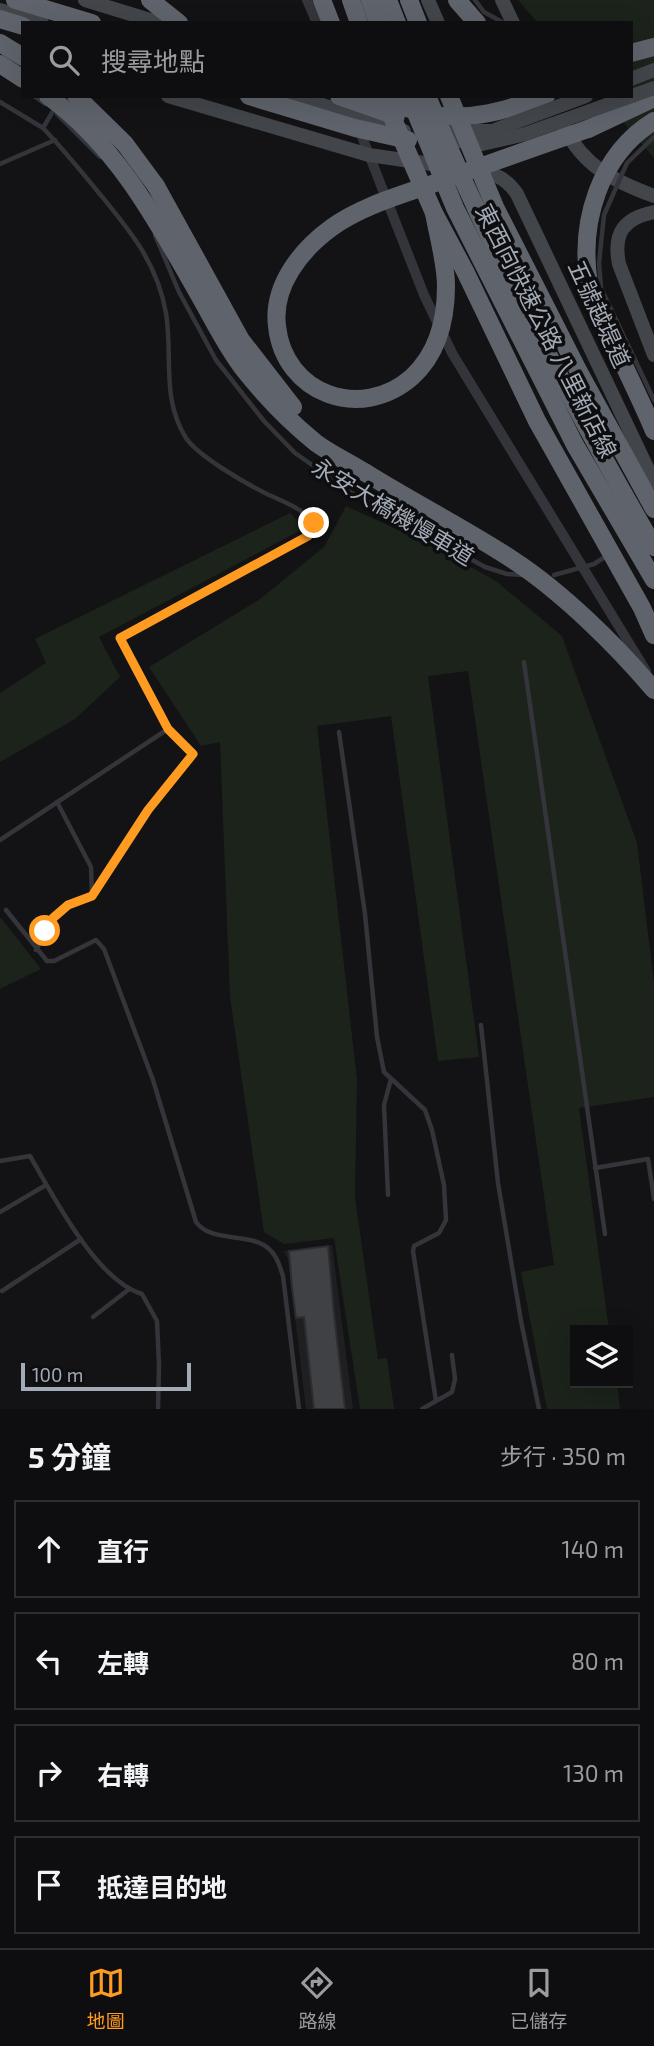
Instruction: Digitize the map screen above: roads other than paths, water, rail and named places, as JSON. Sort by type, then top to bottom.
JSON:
[{"type":"highway","points":[[15,0],[85,21]]},
{"type":"highway","points":[[150,0],[176,21]]},
{"type":"highway","points":[[322,0],[330,21]]},
{"type":"highway","points":[[370,0],[377,21]]},
{"type":"highway","points":[[388,0],[396,21]]},
{"type":"highway","points":[[408,0],[417,21]]},
{"type":"highway","points":[[457,0],[475,21]]},
{"type":"highway","points":[[0,19],[21,25]]},
{"type":"highway","points":[[0,44],[21,56]]},
{"type":"highway","points":[[633,53],[654,47]]},
{"type":"highway","points":[[633,65],[654,60]]},
{"type":"highway","points":[[0,64],[21,78]]},
{"type":"highway","points":[[79,98],[125,144],[156,186],[241,340],[289,403],[366,473]]},
{"type":"highway","points":[[256,98],[355,128],[395,137],[441,146],[482,145]]},
{"type":"highway","points":[[346,98],[439,131]]},
{"type":"highway","points":[[382,98],[426,114],[453,117],[500,113],[542,98]]},
{"type":"highway","points":[[384,98],[434,213],[537,421],[642,608],[654,635]]},
{"type":"highway","name":"東西向快速公路 八里新店線","points":[[409,98],[455,208],[568,432],[654,580]]},
{"type":"highway","name":"東西向快速公路 八里新店線","points":[[428,98],[528,319],[654,547]]},
{"type":"highway","points":[[450,98],[495,207],[598,408],[654,509]]},
{"type":"highway","points":[[434,213],[446,285],[440,331],[434,350],[425,365],[386,395],[359,401],[335,398],[313,386],[298,373],[285,352],[277,326],[278,302],[286,276],[307,249],[332,228],[370,206],[588,129],[654,98]]},
{"type":"highway","points":[[53,103],[69,111],[115,160],[143,198],[220,334],[245,371],[281,411],[317,444],[513,560],[604,636],[654,688]]},
{"type":"highway","points":[[654,121],[642,128],[620,150],[598,186],[587,227],[589,286],[654,431]]},
{"type":"street","points":[[85,0],[153,21]]},
{"type":"street","points":[[307,0],[316,21]]},
{"type":"street","points":[[428,0],[437,21]]},
{"type":"street","points":[[502,0],[512,21]]},
{"type":"street","points":[[0,10],[36,21]]},
{"type":"street","points":[[0,44],[21,51]]},
{"type":"street","points":[[633,78],[654,70]]},
{"type":"street","points":[[633,95],[654,88]]},
{"type":"street","points":[[176,98],[369,155]]},
{"type":"street","points":[[300,98],[419,135],[482,145],[524,134],[626,98]]},
{"type":"street","points":[[347,98],[424,295],[452,353],[654,688]]},
{"type":"street","points":[[549,98],[581,155],[614,180],[654,196]]},
{"type":"street","points":[[356,116],[439,131],[492,131],[581,98]]},
{"type":"street","name":"五號越堤道","points":[[369,155],[495,174],[509,182],[654,482]]},
{"type":"street","name":"五號越堤道","points":[[654,212],[628,221],[619,235],[616,249],[619,264],[654,355]]},
{"type":"lane","points":[[475,0],[484,12],[500,21]]},
{"type":"lane","points":[[53,103],[70,98]]},
{"type":"lane","points":[[0,102],[43,128],[55,140],[141,244],[154,270],[166,313],[170,400],[187,440],[204,455],[261,491],[305,512],[314,523],[308,536],[120,638],[168,729],[193,754],[148,810],[92,896],[68,905],[53,918],[36,950]]},
{"type":"lane","points":[[43,128],[53,103]]},
{"type":"lane","points":[[53,103],[103,160]]},
{"type":"lane","points":[[654,137],[627,163],[604,215],[598,262],[601,288],[654,400]]},
{"type":"lane","points":[[0,164],[55,140]]},
{"type":"lane","name":"永安大橋機慢車道","points":[[121,181],[138,202],[193,321],[216,360],[264,421],[295,453],[352,493],[485,567],[506,574],[554,575],[594,564],[607,557],[615,547]]},
{"type":"lane","points":[[622,537],[654,497]]},
{"type":"lane","points":[[524,662],[605,1234]]},
{"type":"lane","points":[[0,840],[168,729]]},
{"type":"lane","points":[[340,732],[365,914],[377,1037],[384,1072],[425,1111],[444,1185],[446,1220],[439,1233],[414,1246],[413,1251],[436,1401]]},
{"type":"lane","points":[[57,802],[91,867],[92,896]]},
{"type":"lane","points":[[6,910],[47,961],[54,961],[96,940],[104,949],[153,1080],[195,1222],[207,1231],[257,1241],[271,1250],[278,1261],[283,1276],[299,1409]]},
{"type":"lane","points":[[481,1025],[498,1183],[539,1409]]},
{"type":"lane","points":[[388,1195],[384,1105],[391,1079]]},
{"type":"lane","points":[[0,1161],[30,1157],[95,1259],[128,1290],[142,1294],[157,1321],[158,1409]]},
{"type":"lane","points":[[595,1168],[648,1159],[654,1199]]},
{"type":"lane","points":[[0,1212],[46,1185]]},
{"type":"lane","points":[[2,1291],[82,1240]]},
{"type":"lane","points":[[93,1317],[128,1290]]},
{"type":"lane","points":[[422,1409],[452,1392],[455,1386],[452,1355]]}]
